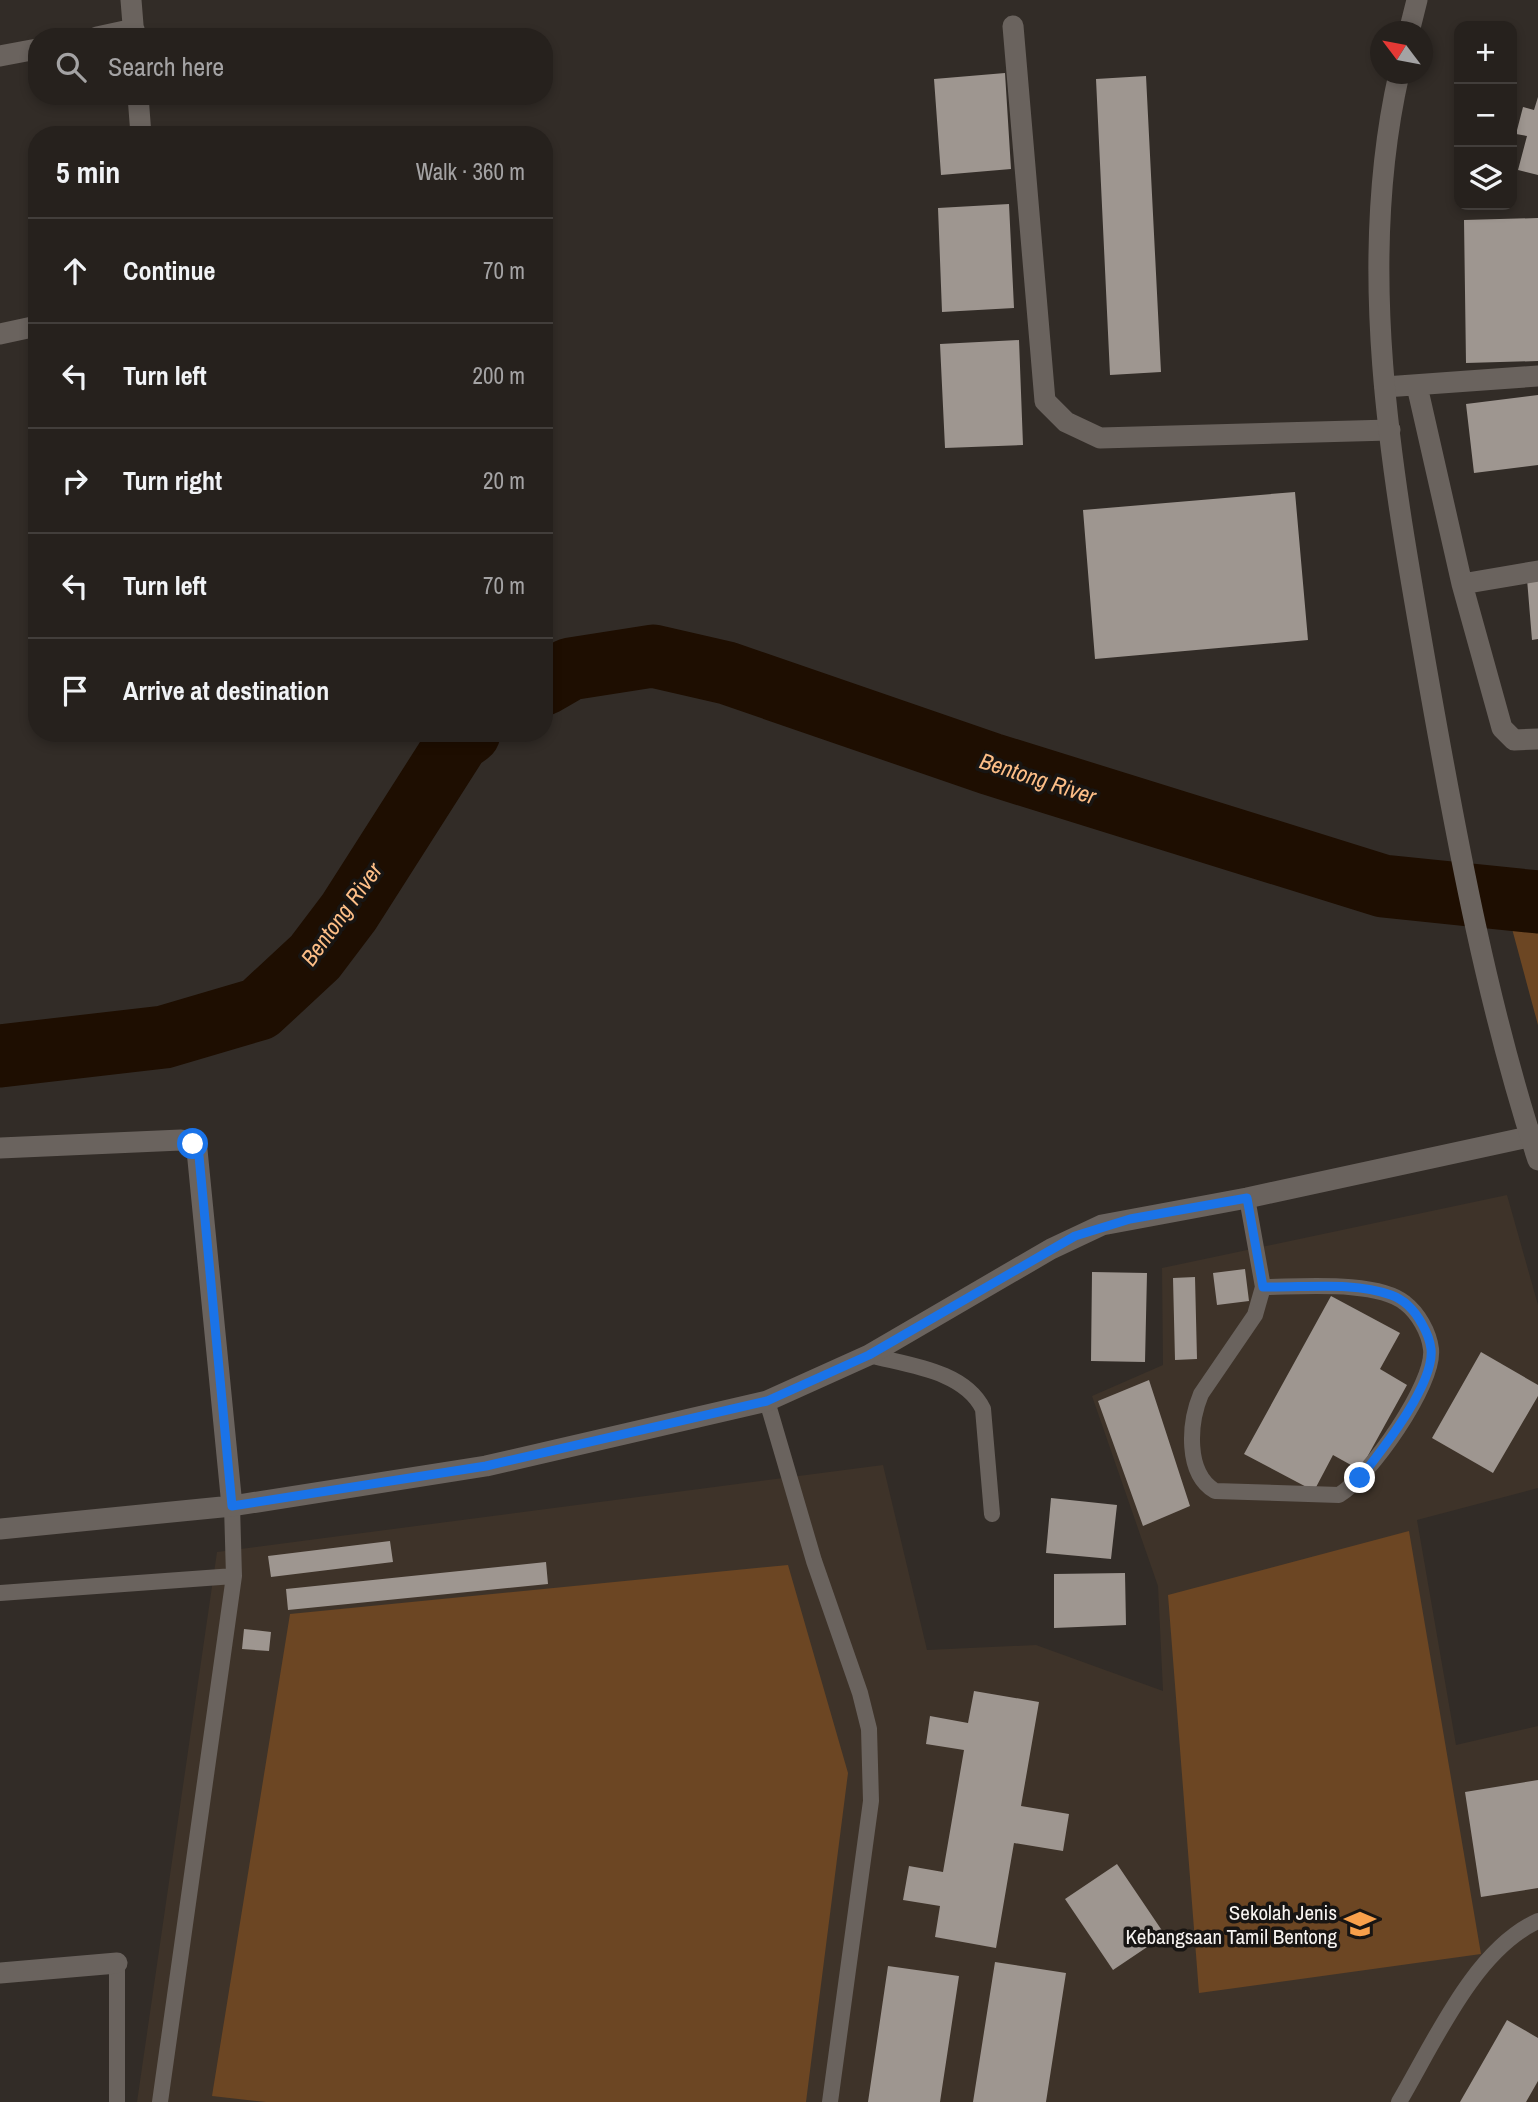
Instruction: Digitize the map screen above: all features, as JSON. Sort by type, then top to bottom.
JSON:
[{"type":"street","points":[[131,0],[134,28]]},
{"type":"street","points":[[1412,21],[1417,0]]},
{"type":"street","points":[[1013,26],[1045,401],[1054,414],[1100,438],[1390,430]]},
{"type":"street","points":[[0,56],[28,51]]},
{"type":"street","points":[[1397,84],[1390,115],[1378,274],[1384,387],[1399,511],[1446,778],[1495,1005],[1534,1136],[1538,1160]]},
{"type":"street","points":[[139,105],[140,126]]},
{"type":"street","points":[[0,334],[28,328]]},
{"type":"street","points":[[1384,387],[1538,376]]},
{"type":"street","points":[[1418,386],[1462,583],[1502,728],[1514,740],[1538,739]]},
{"type":"street","points":[[1462,583],[1538,571]]},
{"type":"street","points":[[0,1529],[232,1506],[486,1466],[767,1401],[869,1355],[1075,1236],[1130,1219],[1247,1198],[1534,1136]]},
{"type":"street","points":[[0,1148],[181,1140],[193,1144],[199,1156],[232,1506]]},
{"type":"street","points":[[0,1973],[117,1963]]},
{"type":"lane","points":[[1247,1198],[1263,1287],[1255,1315],[1201,1394],[1195,1408],[1192,1441],[1200,1478],[1215,1491],[1339,1495],[1351,1488],[1379,1454],[1420,1386],[1432,1350],[1425,1330],[1418,1316],[1404,1302],[1391,1295],[1365,1289],[1263,1287]]},
{"type":"lane","points":[[869,1355],[944,1375],[977,1397],[983,1409],[992,1514]]},
{"type":"lane","points":[[767,1401],[814,1561],[860,1693],[869,1729],[871,1801],[830,2102]]},
{"type":"lane","points":[[160,2102],[234,1576],[232,1506]]},
{"type":"lane","points":[[0,1593],[234,1576]]},
{"type":"lane","points":[[1399,2102],[1494,1951],[1521,1928],[1538,1921]]},
{"type":"lane","points":[[117,1963],[117,2102]]},
{"type":"shaded area","points":[[1538,924],[1538,1025],[1511,925]]},
{"type":"shaded area","points":[[1507,1195],[1538,1305],[1538,1488],[1417,1520],[1456,1745],[1538,1726],[1538,2102],[137,2102],[217,1552],[883,1465],[927,1650],[1036,1645],[1163,1691],[1158,1586],[1092,1396],[1163,1365],[1162,1268]]},
{"type":"shaded area","name":"Sekolah Jenis Kebangsaan Tamil Bentong","points":[[1409,1531],[1481,1954],[1199,1993],[1168,1595]]},
{"type":"shaded area","points":[[788,1565],[848,1773],[806,2102],[266,2102],[212,2096],[290,1614]]},
{"type":"building","points":[[1005,73],[1011,169],[941,175],[934,79]]},
{"type":"building","points":[[1146,76],[1161,372],[1110,375],[1096,79]]},
{"type":"building","points":[[1538,97],[1538,175],[1518,170],[1527,136],[1517,134],[1523,107],[1534,110]]},
{"type":"building","points":[[1009,204],[1014,308],[942,312],[938,208]]},
{"type":"building","points":[[1538,218],[1538,361],[1466,363],[1464,220]]},
{"type":"building","points":[[1019,340],[1023,445],[945,448],[940,344]]},
{"type":"building","points":[[1538,395],[1538,465],[1474,473],[1466,404]]},
{"type":"building","points":[[1295,492],[1308,640],[1095,659],[1083,510]]},
{"type":"building","points":[[1538,578],[1538,639],[1532,640],[1527,579]]},
{"type":"building","points":[[1245,1269],[1249,1301],[1217,1305],[1213,1273]]},
{"type":"building","points":[[1092,1272],[1147,1273],[1145,1362],[1091,1361]]},
{"type":"building","points":[[1195,1277],[1197,1359],[1175,1360],[1173,1278]]},
{"type":"building","points":[[1331,1296],[1400,1333],[1380,1369],[1407,1385],[1360,1470],[1333,1455],[1314,1491],[1244,1454]]},
{"type":"building","points":[[1481,1352],[1538,1385],[1538,1396],[1493,1473],[1432,1438]]},
{"type":"building","points":[[1149,1380],[1190,1506],[1143,1526],[1098,1401]]},
{"type":"building","points":[[1051,1498],[1117,1505],[1111,1559],[1046,1553]]},
{"type":"building","points":[[390,1541],[393,1562],[271,1577],[268,1556]]},
{"type":"building","points":[[546,1562],[548,1584],[288,1610],[286,1589]]},
{"type":"building","points":[[1125,1573],[1126,1625],[1054,1628],[1054,1574]]},
{"type":"building","points":[[244,1629],[271,1632],[269,1651],[242,1649]]},
{"type":"building","points":[[974,1691],[1039,1702],[1021,1806],[1069,1814],[1063,1851],[1014,1843],[996,1948],[935,1937],[940,1906],[903,1900],[909,1866],[943,1872],[964,1750],[926,1744],[930,1716],[968,1723]]},
{"type":"building","points":[[1538,1780],[1538,1888],[1481,1897],[1465,1792]]},
{"type":"building","points":[[1117,1864],[1165,1935],[1113,1970],[1065,1899]]},
{"type":"building","points":[[995,1962],[1066,1973],[1046,2102],[973,2102]]},
{"type":"building","points":[[888,1966],[959,1976],[940,2102],[868,2102]]},
{"type":"building","points":[[1507,2020],[1538,2038],[1538,2081],[1526,2102],[1460,2102]]},
{"type":"waterway","name":"Bentong River","points":[[553,679],[570,669],[653,656],[727,673],[991,764],[1383,886],[1538,902]]},
{"type":"waterway","name":"Bentong River","points":[[0,1056],[164,1037],[259,1009],[315,957],[349,912],[457,742]]},
{"type":"place","name":"Sekolah Jenis Kebangsaan Tamil Bentong","points":[[1360,1924]]},
{"type":"route","points":[[193,1144],[199,1156],[232,1506],[486,1466],[767,1401],[869,1355],[1075,1236],[1130,1219],[1247,1198],[1263,1287],[1365,1289],[1391,1295],[1404,1302],[1418,1316],[1425,1330],[1432,1350],[1425,1377],[1379,1454],[1360,1478]]}]
